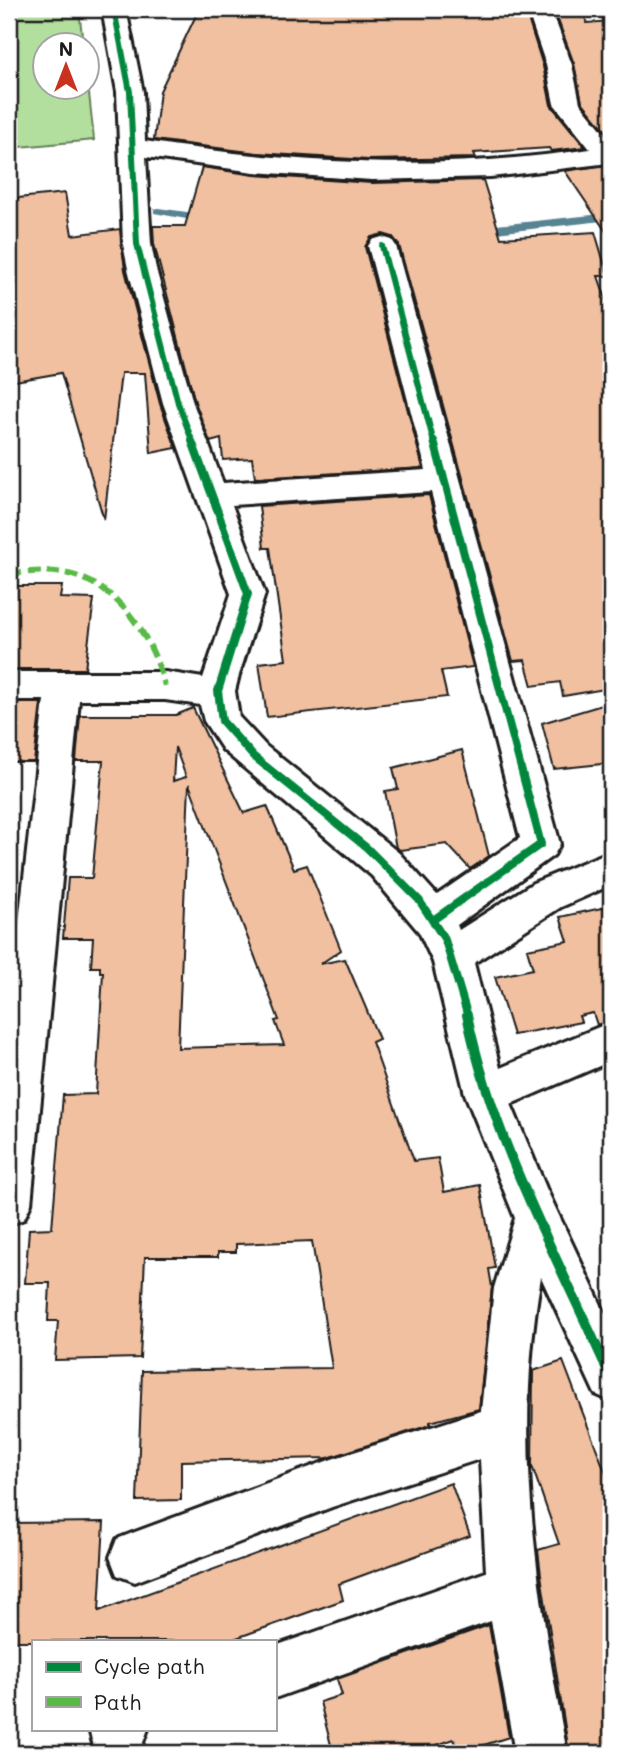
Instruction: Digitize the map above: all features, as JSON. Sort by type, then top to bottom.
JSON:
[{"type":"street","points":[[114,9],[131,92],[135,146],[135,217],[142,269],[178,403],[248,594],[247,609],[222,671],[218,694],[222,720],[253,756],[383,863],[433,920],[451,956],[486,1094],[611,1378]]},
{"type":"street","points":[[539,9],[559,65],[567,104],[610,155]]},
{"type":"street","points":[[135,146],[256,166],[362,174],[513,168],[610,155]]},
{"type":"street","points":[[382,246],[442,480],[541,844],[570,884]]},
{"type":"street","points":[[213,495],[442,480]]},
{"type":"street","points":[[9,1204],[63,685]]},
{"type":"street","points":[[9,686],[165,686],[218,694]]},
{"type":"street","points":[[433,920],[541,844]]},
{"type":"street","points":[[451,956],[570,884],[611,867]]},
{"type":"street","points":[[486,1094],[611,1041]]},
{"type":"street","points":[[538,1216],[523,1249],[515,1292],[505,1377],[504,1497],[528,1697],[541,1753]]},
{"type":"street","points":[[135,1557],[332,1483],[466,1438],[505,1431]]},
{"type":"street","points":[[276,1672],[513,1588]]},
{"type":"green space","points":[[9,9],[79,9],[82,32],[32,32],[32,102],[90,102],[94,140],[9,148]]},
{"type":"building","points":[[199,9],[525,9],[543,66],[551,105],[585,147],[551,151],[549,148],[474,153],[476,158],[368,160],[257,153],[154,140],[160,91]]},
{"type":"building","points":[[554,9],[582,9],[587,23],[611,21],[611,137],[582,102],[574,64]]},
{"type":"building","points":[[611,164],[611,239],[565,171]]},
{"type":"building","points":[[202,167],[254,175],[372,183],[483,180],[501,238],[595,232],[608,276],[598,276],[611,313],[611,688],[563,696],[560,682],[532,686],[525,660],[513,661],[399,245],[393,237],[383,234],[371,237],[365,247],[423,468],[255,478],[252,458],[223,460],[221,439],[210,442],[195,402],[154,244],[153,226],[185,226]]},
{"type":"building","points":[[65,193],[72,235],[120,229],[125,270],[160,404],[176,448],[151,453],[145,373],[121,373],[104,520],[61,373],[9,382],[9,199]]},
{"type":"building","points":[[429,495],[473,667],[441,671],[447,697],[267,717],[259,663],[286,660],[270,548],[264,548],[259,506]]},
{"type":"building","points":[[9,586],[62,586],[60,598],[94,599],[85,669],[9,669]]},
{"type":"building","points":[[9,703],[41,703],[34,762],[9,762]]},
{"type":"building","points":[[602,705],[611,736],[611,763],[554,769],[542,723]]},
{"type":"building","points":[[193,708],[244,813],[267,806],[294,869],[307,865],[341,950],[320,964],[345,959],[379,1039],[372,1042],[414,1161],[438,1158],[444,1192],[480,1185],[495,1268],[489,1269],[492,1287],[479,1409],[430,1422],[430,1425],[328,1458],[181,1461],[181,1500],[137,1501],[142,1371],[332,1368],[312,1241],[236,1244],[236,1252],[218,1252],[218,1257],[145,1257],[140,1358],[55,1360],[58,1321],[48,1321],[50,1283],[25,1283],[29,1229],[52,1228],[63,1095],[96,1094],[103,972],[100,972],[100,967],[91,967],[93,938],[63,938],[68,878],[92,878],[103,761],[76,761],[80,715],[176,715]],"holes":[[[175,747],[186,777],[173,781]],[[189,784],[279,1020],[275,1021],[284,1045],[178,1048]]]},
{"type":"building","points":[[462,750],[489,856],[470,869],[447,844],[400,850],[396,848],[385,791],[398,789],[393,768]]},
{"type":"building","points":[[611,906],[611,1019],[597,1025],[593,1013],[579,1016],[581,1022],[513,1035],[495,977],[533,969],[527,949],[568,941],[560,917]]},
{"type":"building","points":[[563,1361],[611,1487],[611,1753],[569,1753],[541,1575],[538,1550],[559,1544],[532,1466],[533,1371]]},
{"type":"building","points":[[451,1483],[470,1536],[339,1584],[343,1600],[231,1640],[9,1641],[9,1523],[104,1522],[99,1611]]},
{"type":"building","points":[[489,1625],[509,1737],[459,1753],[454,1739],[414,1753],[333,1753],[320,1702],[342,1695],[337,1679]]},
{"type":"waterway","points":[[158,211],[208,219]]},
{"type":"waterway","points":[[478,231],[611,216]]},
{"type":"marked path","points":[[9,574],[65,573],[90,581],[106,591],[133,618],[145,635],[161,669],[165,686]]},
{"type":"cycle path","points":[[114,9],[130,92],[137,244],[142,269],[178,403],[248,594],[246,609],[221,675],[218,706],[222,721],[235,740],[253,756],[385,865],[419,900],[445,940],[466,1007],[480,1075],[500,1133],[611,1378]]},
{"type":"cycle path","points":[[382,246],[541,844],[433,920]]}]
